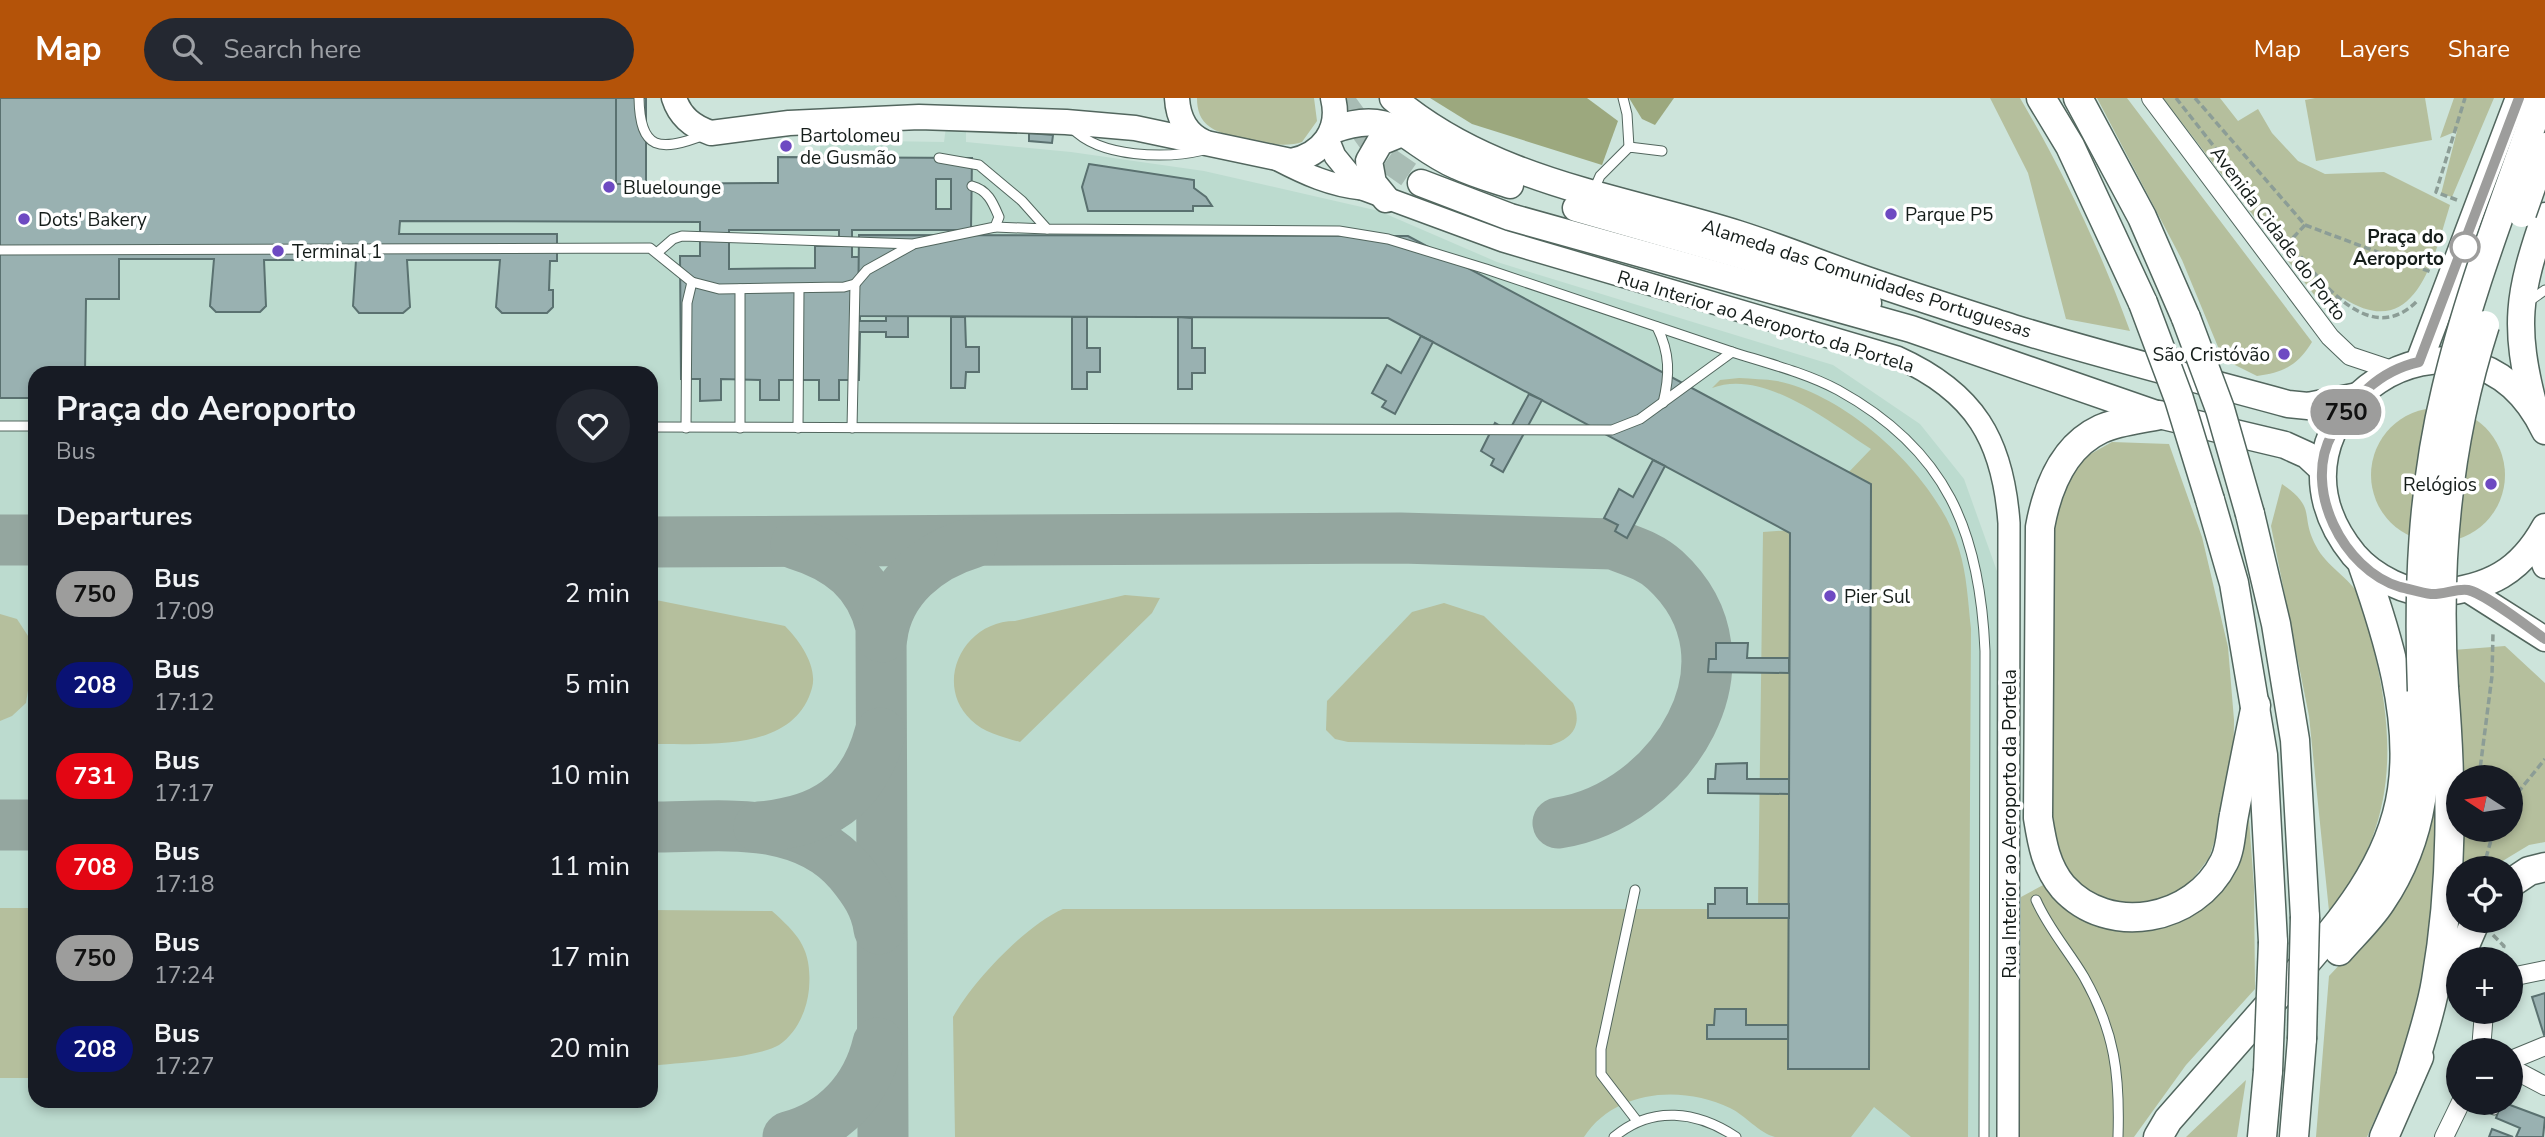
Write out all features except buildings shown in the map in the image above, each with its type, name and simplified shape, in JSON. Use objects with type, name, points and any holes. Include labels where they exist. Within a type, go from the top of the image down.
[{"type":"highway","points":[[2041,98],[2082,170],[2143,303],[2179,400],[2234,583],[2256,705],[2264,768],[2273,942],[2268,1070],[2262,1137]]},
{"type":"highway","points":[[2078,98],[2142,216],[2186,318],[2220,409],[2250,514],[2276,624],[2295,740],[2305,917],[2302,1039],[2294,1137]]},
{"type":"highway","points":[[2411,1074],[2436,982],[2450,845],[2450,765],[2419,620],[2426,502],[2446,391],[2481,275],[2541,98]]},
{"type":"highway","points":[[2235,1043],[2333,958],[2381,903],[2400,870],[2417,824],[2425,790],[2442,554],[2454,452],[2482,335],[2545,147]]},
{"type":"highway","points":[[2159,415],[2101,428],[2080,443],[2060,466],[2045,497],[2040,527],[2038,818],[2045,859],[2063,887],[2087,906],[2118,917],[2151,917],[2184,906],[2208,887],[2225,860],[2256,705]]},
{"type":"highway","points":[[2158,1137],[2168,1120],[2341,921],[2367,883],[2389,839],[2402,790],[2405,746],[2381,619],[2363,566]]},
{"type":"highway","points":[[2523,875],[2545,867]]},
{"type":"highway","points":[[2469,947],[2480,933]]},
{"type":"highway","points":[[2385,1137],[2446,991]]},
{"type":"main road","points":[[674,98],[683,117],[699,129],[711,133]]},
{"type":"main road","name":"Rua Interior ao Aeroporto da Portela","points":[[1177,98],[1178,112],[1187,130],[1195,138],[1214,145]]},
{"type":"main road","points":[[1330,135],[1336,112],[1333,98]]},
{"type":"main road","points":[[1381,98],[1458,167],[1574,207],[1761,261],[1865,301],[1911,329]]},
{"type":"main road","name":"Alameda das Comunidades Portuguesas","points":[[1393,98],[1412,128],[1503,165],[1592,194],[1722,229],[2016,328],[2288,404],[2308,406],[2358,396]]},
{"type":"main road","points":[[2419,362],[2519,98]]},
{"type":"main road","name":"Rua Interior ao Aeroporto da Portela","points":[[711,133],[789,123],[919,117],[1066,122],[1135,128],[1278,160]]},
{"type":"main road","points":[[1278,160],[1291,161],[1309,156],[1330,135],[1364,120],[1412,128]]},
{"type":"main road","points":[[1386,199],[1373,183],[1368,161],[1380,142],[1412,128]]},
{"type":"main road","name":"Alameda das Comunidades Portuguesas","points":[[1421,183],[1510,217],[1911,329],[2159,415],[2285,445],[2307,455],[2322,469]]},
{"type":"main road","points":[[2540,420],[2522,356],[2519,311],[2531,257],[2545,216]]},
{"type":"main road","points":[[2540,420],[2506,381],[2486,370],[2442,360],[2419,362],[2392,370],[2358,396],[2329,441],[2322,469],[2325,499],[2339,536],[2363,566],[2397,586],[2432,594],[2468,590],[2507,572],[2543,538]]},
{"type":"main road","points":[[2468,590],[2545,639]]},
{"type":"street","name":"Avenida Cidade do Porto","points":[[2151,98],[2330,337],[2350,356],[2392,370]]},
{"type":"street","points":[[1330,135],[1335,156],[1362,189]]},
{"type":"street","name":"Rua Interior ao Aeroporto da Portela","points":[[1278,160],[1339,187],[1362,189],[1503,241],[1898,357],[1941,381],[1978,417],[2000,463],[2009,523],[2008,1137]]},
{"type":"street","points":[[2523,975],[2545,970]]},
{"type":"street","points":[[2523,1055],[2545,1046]]},
{"type":"street","points":[[2523,1074],[2545,1086]]},
{"type":"street","points":[[2444,1137],[2455,1115]]},
{"type":"lane","points":[[639,98],[639,122],[645,134],[658,145],[677,145],[711,133]]},
{"type":"lane","points":[[1592,194],[1600,176],[1629,147],[1623,98]]},
{"type":"lane","points":[[1629,147],[1662,151]]},
{"type":"lane","points":[[939,158],[979,165],[1022,201],[1047,229]]},
{"type":"lane","points":[[972,186],[985,192],[995,206],[999,217],[995,227]]},
{"type":"lane","points":[[657,251],[682,236],[913,244],[995,227],[1339,231],[1418,248],[1732,352],[1836,389],[1890,424],[1954,500],[1975,556],[1983,602],[1984,1137]]},
{"type":"lane","points":[[0,250],[641,247],[657,251],[692,282],[708,288],[827,289],[855,284],[867,270],[913,244]]},
{"type":"lane","points":[[686,428],[687,303],[692,282]]},
{"type":"lane","points":[[852,428],[855,284]]},
{"type":"lane","points":[[740,289],[740,428]]},
{"type":"lane","points":[[799,289],[799,428]]},
{"type":"lane","points":[[2519,311],[2545,290]]},
{"type":"lane","points":[[1657,327],[1667,347],[1669,378],[1663,403]]},
{"type":"lane","points":[[658,427],[1612,430],[1640,419],[1732,352]]},
{"type":"lane","points":[[0,426],[28,426]]},
{"type":"lane","points":[[1636,890],[1601,1049],[1601,1074],[1637,1121]]},
{"type":"lane","points":[[2035,900],[2043,918],[2083,976],[2110,1031],[2119,1093],[2118,1137]]},
{"type":"lane","points":[[1614,1137],[1637,1121],[1660,1115],[1692,1115],[1720,1126],[1736,1137]]},
{"type":"path","points":[[2176,98],[2335,297],[2355,311],[2380,316],[2407,311]]},
{"type":"path","points":[[2195,98],[2305,225],[2431,272]]},
{"type":"path","points":[[2465,98],[2436,192],[2466,203]]},
{"type":"path","points":[[2289,242],[2305,225]]},
{"type":"path","points":[[2481,765],[2492,676],[2493,633]]},
{"type":"path","points":[[2524,785],[2545,759]]},
{"type":"path","points":[[2490,933],[2504,947]]},
{"type":"shaded area","points":[[0,98],[616,184],[778,183],[820,157],[820,140],[944,142],[946,127],[966,128],[966,142],[1071,152],[1204,171],[1379,211],[1497,262],[1833,365],[1920,424],[1964,479],[1998,574],[1996,1137],[0,1137]]},
{"type":"shaded area","points":[[1197,98],[1314,98],[1317,121],[1302,142],[1282,145],[1255,142],[1229,136],[1210,127],[1200,114]]},
{"type":"shaded area","points":[[1990,98],[2020,98],[2080,212],[2130,331],[2066,319],[2028,173]]},
{"type":"shaded area","points":[[2097,98],[2127,98],[2312,342],[2295,362],[2275,373],[2257,376],[2223,359],[2182,260]]},
{"type":"shaded area","points":[[2163,98],[2220,98],[2238,121],[2258,109],[2272,133],[2298,161],[2325,174],[2384,172],[2450,205],[2437,248],[2418,289],[2405,303],[2388,311],[2368,310],[2343,298],[2325,309]]},
{"type":"shaded area","points":[[2425,98],[2432,140],[2316,161],[2305,100]]},
{"type":"shaded area","points":[[2454,98],[2494,98],[2452,197],[2441,194],[2457,131],[2440,138]]},
{"type":"shaded area","points":[[1739,378],[1777,381],[1805,389],[1833,403],[1861,422],[1888,444],[1912,469],[1948,522],[1959,549],[1966,579],[1971,629],[1968,1137],[1911,1137],[1874,1107],[1851,1137],[1775,1137],[1763,1132],[1730,1108],[1692,1096],[1671,1094],[1631,1101],[1613,1109],[1597,1121],[1584,1137],[955,1137],[953,1017],[973,987],[1017,941],[1063,909],[1758,909],[1763,532],[1793,530],[1871,449],[1816,413],[1774,391],[1752,385],[1732,384],[1712,388],[1720,380]]},
{"type":"shaded area","points":[[2438,408],[2464,413],[2486,427],[2500,449],[2505,475],[2500,501],[2486,523],[2464,537],[2438,542],[2412,537],[2390,523],[2376,501],[2371,475],[2376,449],[2390,427],[2412,413]]},
{"type":"shaded area","points":[[2112,442],[2169,444],[2202,537],[2228,647],[2234,720],[2233,783],[2209,858],[2179,897],[2142,910],[2096,897],[2073,880],[2056,844],[2047,807],[2050,534],[2059,493],[2078,461]]},
{"type":"shaded area","points":[[2282,484],[2304,506],[2311,535],[2320,553],[2351,584],[2364,604],[2382,690],[2386,724],[2385,789],[2378,821],[2367,851],[2351,881],[2329,911],[2309,716],[2271,526]]},
{"type":"shaded area","points":[[1125,595],[1160,598],[1152,613],[1020,742],[994,734],[971,720],[960,705],[955,689],[955,673],[959,657],[968,643],[981,631],[997,624]]},
{"type":"shaded area","points":[[658,600],[785,626],[796,638],[810,662],[812,688],[802,709],[787,724],[767,734],[745,740],[658,744]]},
{"type":"shaded area","points":[[1444,603],[1484,616],[1573,703],[1577,718],[1570,735],[1551,745],[1348,742],[1335,739],[1326,730],[1327,701],[1412,612]]},
{"type":"shaded area","points":[[0,614],[17,619],[28,636],[28,691],[26,703],[12,716],[0,721]]},
{"type":"shaded area","points":[[2505,646],[2545,683],[2545,842],[2529,845],[2511,856],[2459,856],[2459,842],[2524,842],[2524,765],[2458,765],[2453,650]]},
{"type":"shaded area","points":[[2437,789],[2436,858],[2430,928],[2418,997],[2399,1063],[2367,1137],[2316,1137],[2329,976],[2390,911]]},
{"type":"shaded area","points":[[2247,792],[2254,887],[2255,989],[2186,1065],[2134,1137],[2019,1137],[2021,897],[2045,884],[2096,923],[2127,931],[2166,924],[2190,914]]},
{"type":"shaded area","points":[[0,908],[28,908],[28,1078],[0,1078]]},
{"type":"shaded area","points":[[658,910],[772,911],[797,936],[806,954],[809,989],[806,1005],[791,1034],[779,1045],[768,1050],[658,1065]]},
{"type":"shaded area","points":[[2246,1080],[2237,1137],[2186,1137]]},
{"type":"green space","points":[[1430,98],[1587,98],[1618,121],[1602,165],[1472,124]]},
{"type":"green space","points":[[1629,98],[1674,98],[1655,125],[1642,119]]},
{"type":"taxiway","points":[[658,542],[1400,538],[1613,544],[1640,554],[1659,565],[1693,606],[1706,646],[1704,686],[1691,724],[1668,759],[1636,789],[1599,811],[1558,823]]},
{"type":"taxiway","points":[[0,540],[28,540]]},
{"type":"taxiway","points":[[882,637],[892,604],[913,577],[940,556],[972,543]]},
{"type":"taxiway","points":[[796,544],[826,556],[850,573],[869,596],[881,627],[883,1137]]},
{"type":"taxiway","points":[[759,827],[802,819],[837,802],[863,774],[880,733]]},
{"type":"taxiway","points":[[0,825],[28,825]]},
{"type":"taxiway","points":[[658,827],[758,828],[808,840],[830,853],[855,878],[872,905],[879,929]]},
{"type":"taxiway","points":[[788,1137],[820,1124],[846,1103],[866,1076],[878,1043]]},
{"type":"tunnel","points":[[1340,98],[1382,156],[1421,183]]},
{"type":"bus line","name":"750","points":[[2519,98],[2419,362],[2392,370],[2358,396],[2329,441],[2322,469],[2325,499],[2339,536],[2363,566],[2397,586],[2432,594],[2468,590],[2545,639]]},
{"type":"place","name":"Bartolomeu de Gusmão","points":[[786,146]]},
{"type":"place","name":"Bluelounge","points":[[609,187]]},
{"type":"place","name":"Parque P5","points":[[1891,214]]},
{"type":"place","name":"Dots' Bakery","points":[[24,219]]},
{"type":"place","name":"Praça do Aeroporto","points":[[2465,247]]},
{"type":"place","name":"Terminal 1","points":[[278,251]]},
{"type":"place","name":"São Cristóvão","points":[[2284,354]]},
{"type":"place","name":"Relógios","points":[[2491,484]]},
{"type":"place","name":"Pier Sul","points":[[1830,596]]}]
